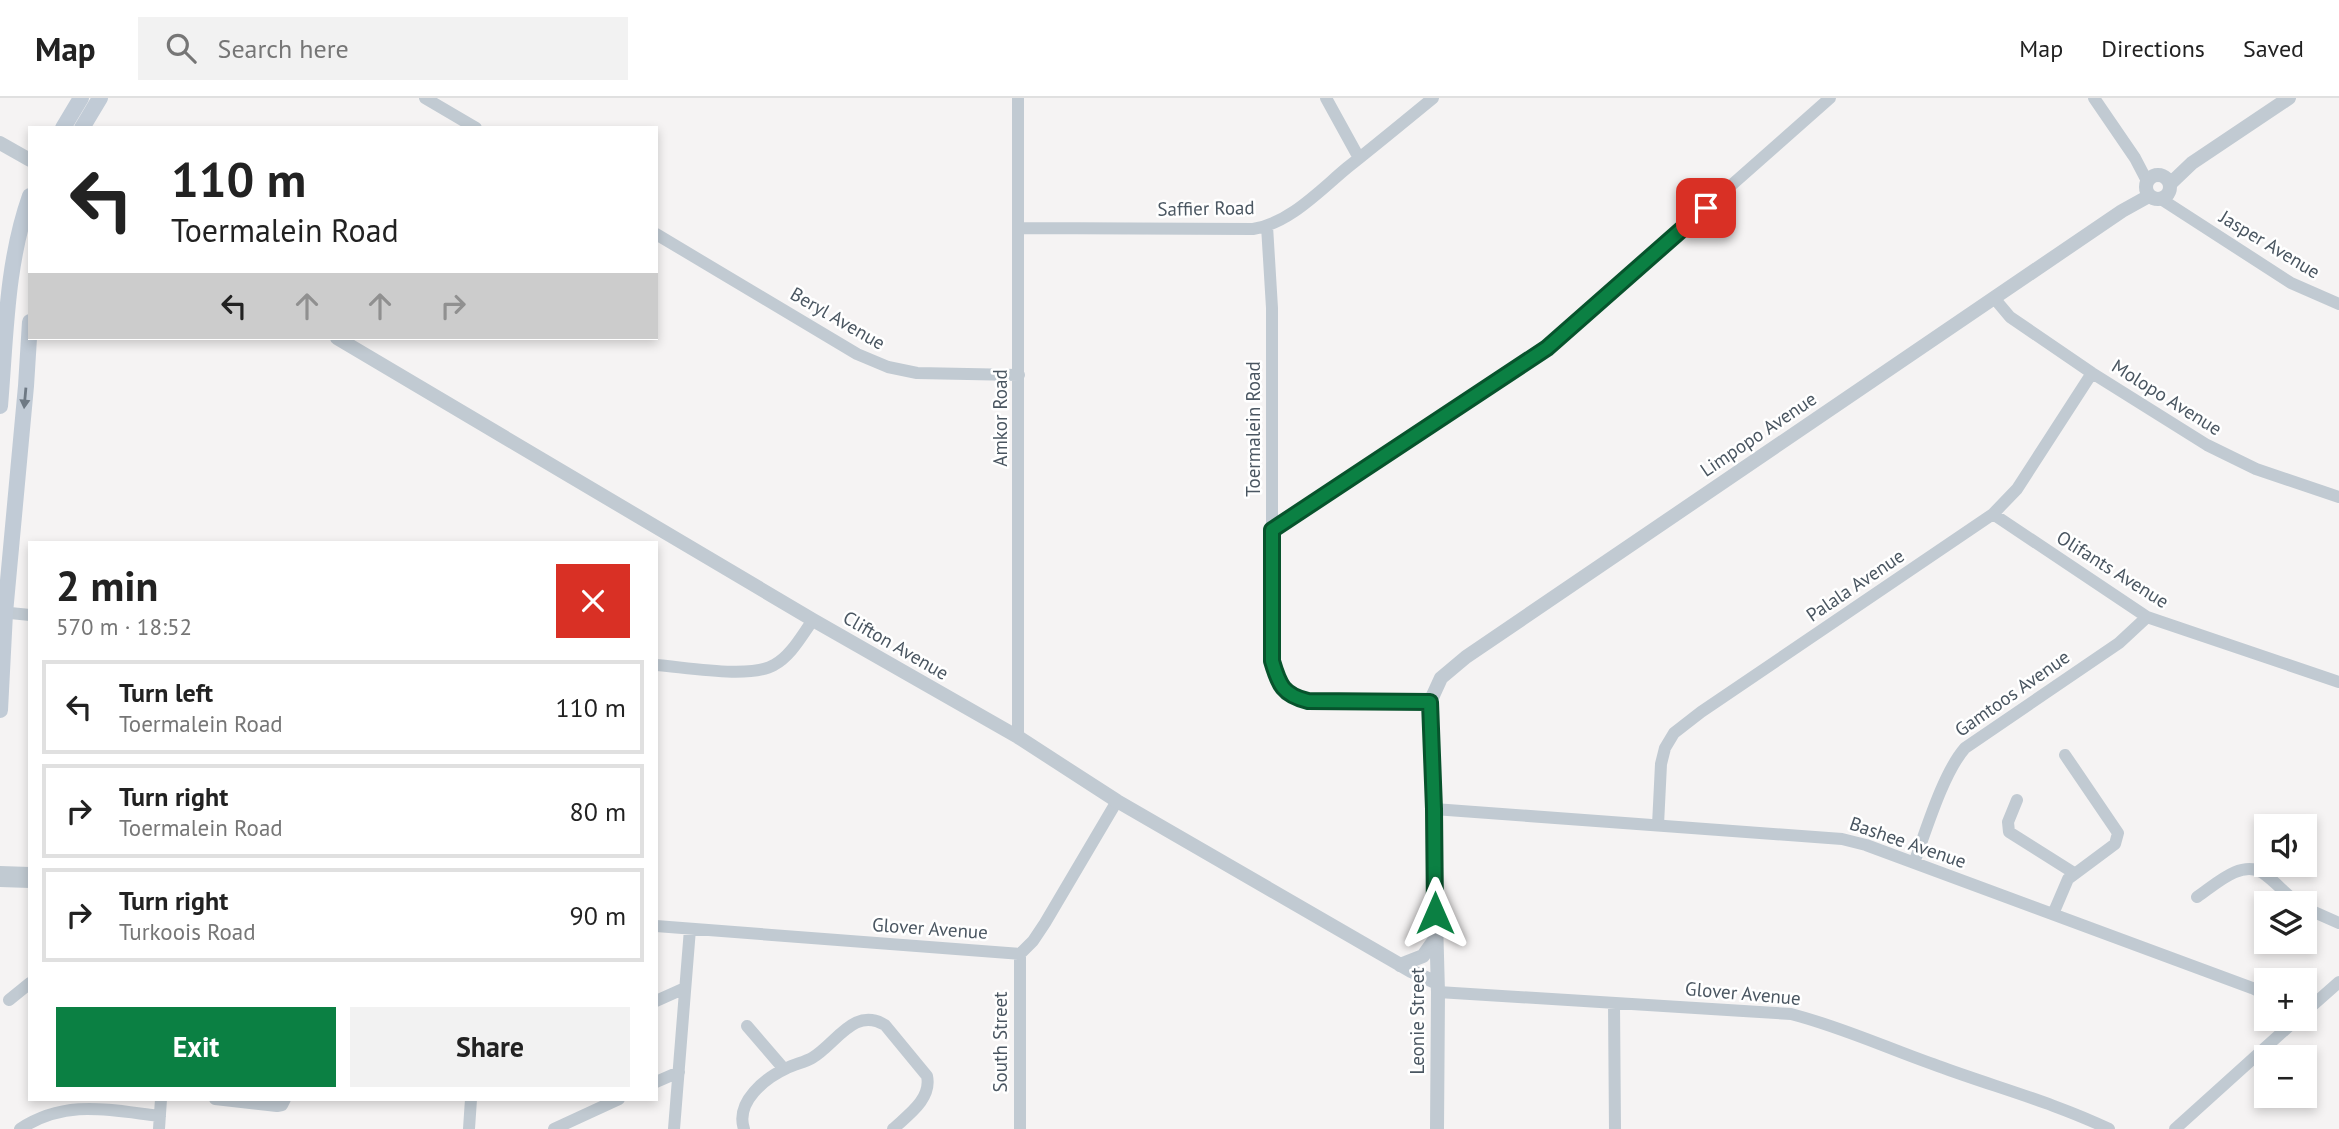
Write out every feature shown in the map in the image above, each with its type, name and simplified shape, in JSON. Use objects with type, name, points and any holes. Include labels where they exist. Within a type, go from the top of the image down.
[{"type":"main road","points":[[64,126],[81,98]]},
{"type":"main road","points":[[83,126],[100,98]]},
{"type":"main road","points":[[0,407],[8,296],[19,225],[28,201]]},
{"type":"main road","points":[[0,710],[3,612],[29,340]]},
{"type":"street","points":[[425,98],[473,126]]},
{"type":"street","name":"Amkor Road","points":[[1018,98],[1018,737]]},
{"type":"street","points":[[1325,98],[1359,158]]},
{"type":"street","name":"Saffier Road","points":[[1019,228],[1253,229],[1267,226],[1285,217],[1433,98]]},
{"type":"street","points":[[1272,530],[1547,348],[1830,98]]},
{"type":"street","name":"Jasper Avenue","points":[[2094,98],[2157,187],[2183,214],[2291,283],[2339,304]]},
{"type":"street","name":"Limpopo Avenue","points":[[1430,702],[1437,684],[1454,666],[2289,98]]},
{"type":"street","points":[[0,143],[28,159]]},
{"type":"street","name":"Toermalein Road","points":[[1267,226],[1272,308],[1272,661],[1277,679],[1285,691],[1308,701],[1430,702]]},
{"type":"street","name":"Beryl Avenue","points":[[658,235],[857,354],[888,367],[917,373],[1019,375]]},
{"type":"street","name":"Molopo Avenue","points":[[1993,298],[2010,317],[2092,373],[2229,458],[2339,497]]},
{"type":"street","name":"Clifton Avenue","points":[[340,340],[813,620],[1018,737],[1117,801],[1437,988]]},
{"type":"street","name":"Palala Avenue","points":[[1658,825],[1662,756],[1669,741],[1681,726],[1993,514],[2017,489],[2092,373]]},
{"type":"street","name":"Olifants Avenue","points":[[1993,514],[2147,617],[2339,682]]},
{"type":"street","points":[[3,612],[28,615]]},
{"type":"street","name":"Gamtoos Avenue","points":[[1914,863],[1949,774],[1965,748],[2119,643],[2147,617]]},
{"type":"street","points":[[658,665],[746,672],[762,670],[781,661],[813,620]]},
{"type":"street","name":"Leonie Street","points":[[1430,702],[1437,988],[1437,1129]]},
{"type":"street","points":[[2053,914],[2063,887],[2074,873],[2115,844],[2118,833],[2065,755]]},
{"type":"street","points":[[2017,800],[2008,822],[2009,832],[2074,873]]},
{"type":"street","points":[[1020,954],[1045,923],[1117,801]]},
{"type":"street","name":"Bashee Avenue","points":[[1434,809],[1842,839],[2254,989]]},
{"type":"street","points":[[2197,897],[2236,872],[2250,868],[2264,874],[2284,891]]},
{"type":"street","points":[[0,873],[28,873]]},
{"type":"street","points":[[0,881],[28,881]]},
{"type":"street","points":[[2317,913],[2339,923]]},
{"type":"street","name":"Glover Avenue","points":[[658,926],[1020,954]]},
{"type":"street","points":[[674,1129],[690,929]]},
{"type":"street","points":[[1400,965],[1423,956],[1435,939]]},
{"type":"street","name":"South Street","points":[[1020,954],[1020,1129]]},
{"type":"street","points":[[2317,1001],[2339,982]]},
{"type":"street","points":[[9,1000],[28,985]]},
{"type":"street","points":[[658,1000],[685,988]]},
{"type":"street","name":"Glover Avenue","points":[[1437,988],[1614,1004],[1791,1014],[1844,1030],[2109,1129]]},
{"type":"street","points":[[1614,1004],[1615,1129]]},
{"type":"street","points":[[744,1129],[741,1115],[748,1099],[769,1079],[784,1069],[811,1059],[854,1023],[865,1019],[878,1021],[892,1032],[928,1076],[925,1096],[893,1129]]},
{"type":"street","points":[[747,1026],[784,1069]]},
{"type":"street","points":[[2175,1129],[2284,1031]]},
{"type":"street","points":[[658,1081],[679,1072]]},
{"type":"street","points":[[20,1129],[43,1116],[69,1109],[159,1122],[161,1101]]},
{"type":"street","points":[[233,1101],[277,1106],[284,1101]]},
{"type":"street","points":[[469,1129],[471,1101]]},
{"type":"street","points":[[554,1129],[615,1101]]},
{"type":"route","points":[[1435,913],[1430,702],[1308,701],[1285,691],[1277,679],[1272,661],[1272,530],[1547,348],[1706,208]]}]
